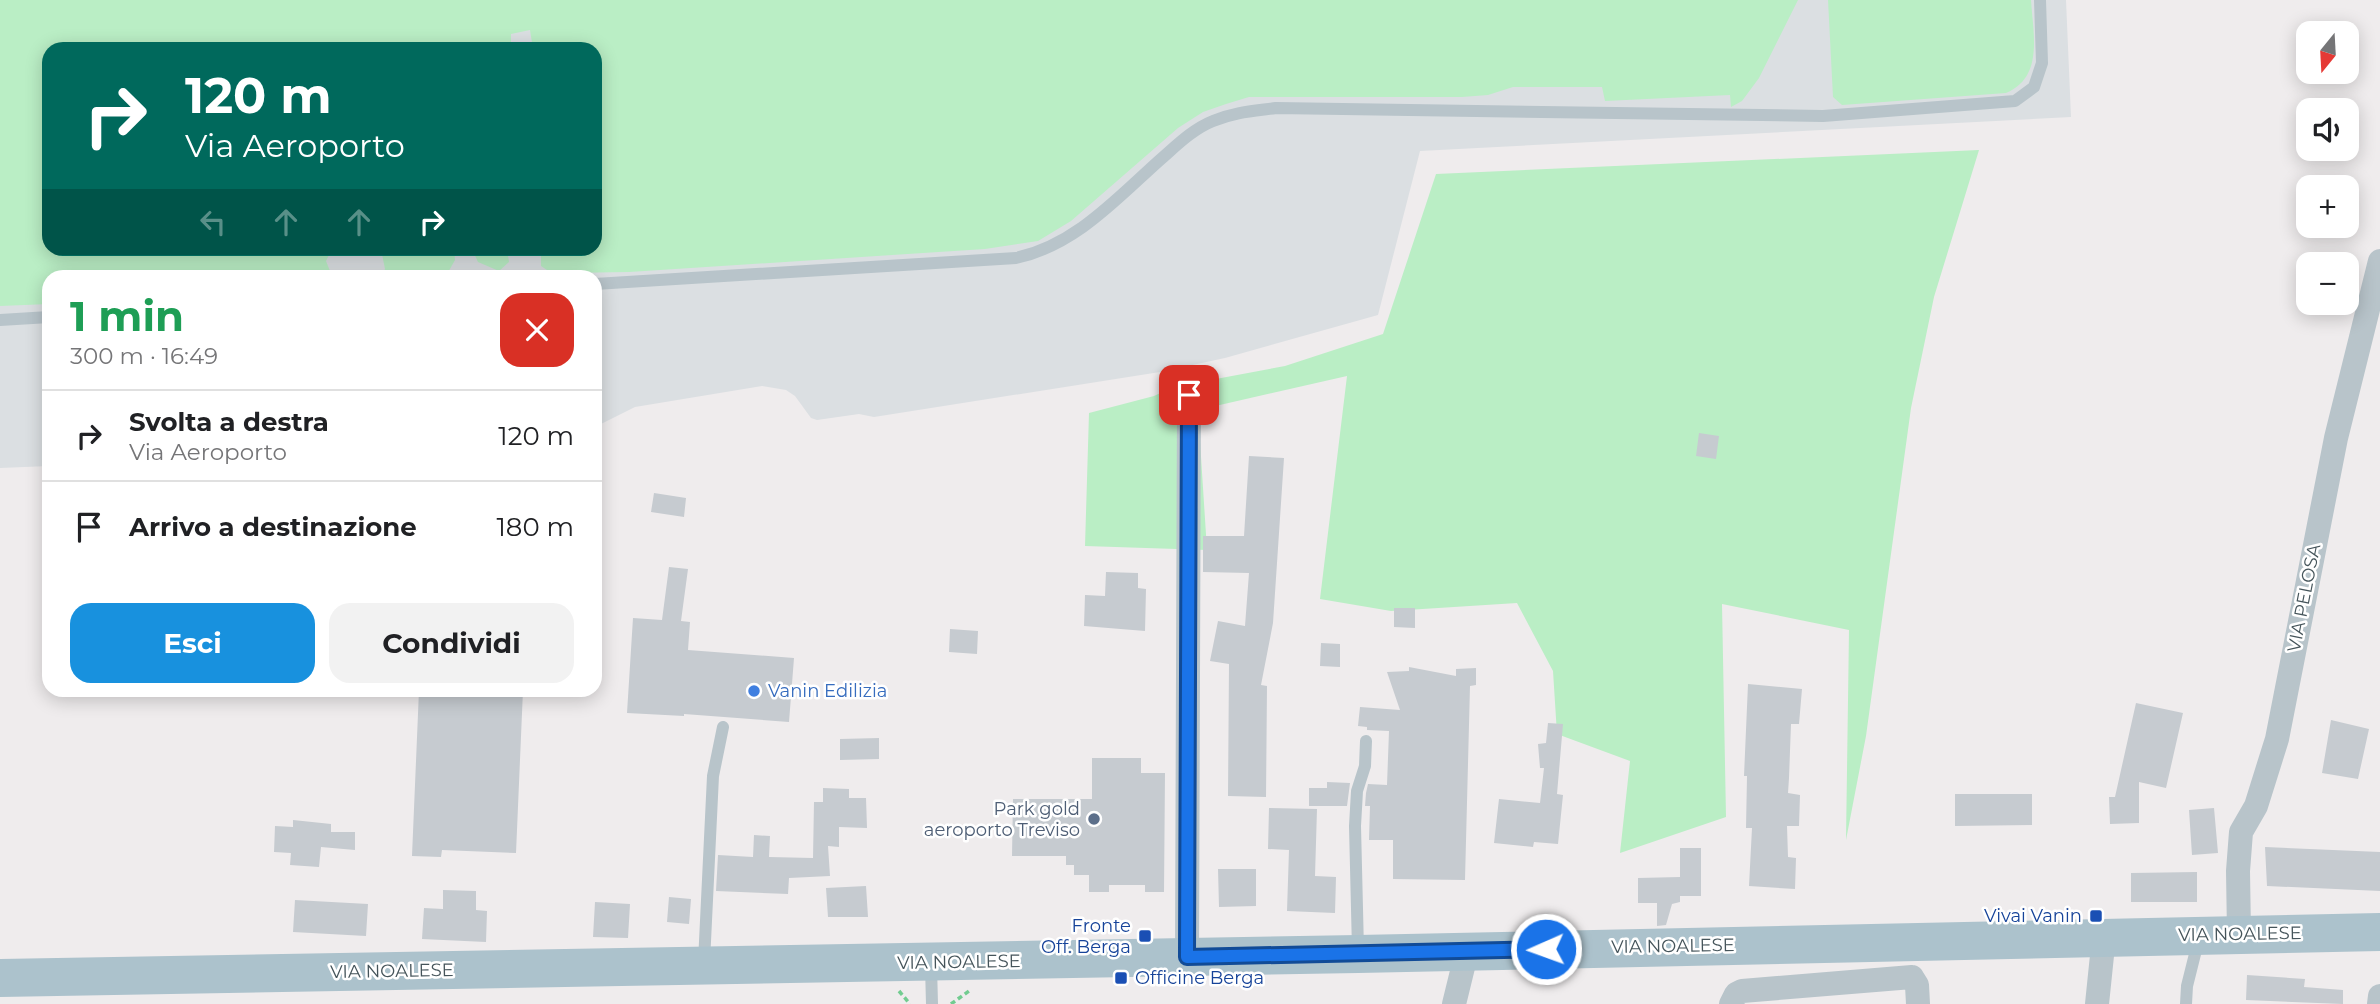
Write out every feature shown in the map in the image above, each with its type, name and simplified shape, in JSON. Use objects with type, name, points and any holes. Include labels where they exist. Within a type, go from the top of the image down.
[{"type":"main road","name":"VIA NOALESE","points":[[0,978],[1358,954],[2380,932]]},
{"type":"street","name":"VIA PELOSA","points":[[2239,934],[2238,871],[2241,832],[2256,806],[2277,739],[2336,438],[2380,261]]},
{"type":"street","points":[[1187,957],[1189,395]]},
{"type":"street","points":[[2097,1004],[2104,936]]},
{"type":"street","points":[[1917,940],[1912,978],[1917,985],[1918,1004]]},
{"type":"street","points":[[1454,1004],[1467,951]]},
{"type":"street","points":[[1731,1004],[1736,994],[1742,991],[1912,978]]},
{"type":"street","points":[[2379,1004],[2380,996]]},
{"type":"lane","points":[[602,284],[1016,258],[1037,254],[1062,243],[1083,228],[1185,138],[1211,122],[1240,112],[1276,108],[1823,116],[2015,101],[2034,87],[2042,63],[2040,0]]},
{"type":"lane","points":[[0,320],[42,317]]},
{"type":"lane","points":[[704,966],[713,776],[723,727]]},
{"type":"lane","points":[[1358,954],[1355,826],[1357,792],[1365,766],[1366,741]]},
{"type":"lane","points":[[2186,1004],[2187,986],[2200,935]]},
{"type":"lane","points":[[931,962],[932,1004]]},
{"type":"shaded area","points":[[0,0],[2066,0],[2071,117],[1420,151],[1378,315],[1225,358],[1160,372],[874,417],[859,414],[817,420],[811,418],[795,396],[786,390],[762,386],[635,407],[602,424],[602,270],[42,270],[42,466],[0,468]]},
{"type":"green space","points":[[0,0],[1798,0],[1759,78],[1742,101],[1731,107],[1730,95],[1605,101],[1602,87],[1513,87],[1488,95],[1462,97],[1249,97],[1203,112],[1178,128],[1071,221],[1038,241],[985,249],[629,272],[547,270],[541,266],[541,256],[602,256],[602,42],[532,42],[530,30],[511,34],[511,42],[42,42],[42,256],[328,256],[326,261],[330,270],[42,270],[42,304],[0,306]]},
{"type":"green space","points":[[1828,0],[2031,0],[2034,53],[2031,66],[2018,86],[2006,93],[1842,105],[1833,97]]},
{"type":"green space","points":[[1979,150],[1934,297],[1911,408],[1866,736],[1846,840],[1849,630],[1722,604],[1726,817],[1620,853],[1630,761],[1557,734],[1553,671],[1517,603],[1391,611],[1320,599],[1347,376],[1198,410],[1207,550],[1085,546],[1089,413],[1154,396],[1173,387],[1285,366],[1383,334],[1436,174]]},
{"type":"green space","points":[[382,256],[455,256],[449,270],[385,269]]},
{"type":"green space","points":[[475,256],[508,256],[509,262],[497,270],[478,262]]},
{"type":"building","points":[[1699,433],[1719,436],[1716,459],[1696,456]]},
{"type":"building","points":[[1249,456],[1284,458],[1273,623],[1261,685],[1267,686],[1266,797],[1228,796],[1229,664],[1210,661],[1218,621],[1245,626],[1249,573],[1203,572],[1203,536],[1244,536]]},
{"type":"building","points":[[654,493],[686,498],[684,517],[651,512]]},
{"type":"building","points":[[669,567],[688,569],[681,621],[690,622],[688,650],[794,658],[789,722],[684,714],[627,713],[633,618],[662,620]]},
{"type":"building","points":[[1106,572],[1138,573],[1138,588],[1146,589],[1145,631],[1084,626],[1085,595],[1105,596]]},
{"type":"building","points":[[1394,608],[1415,608],[1415,628],[1394,627]]},
{"type":"building","points":[[950,629],[978,631],[977,654],[949,652]]},
{"type":"building","points":[[1321,643],[1340,644],[1340,667],[1320,666]]},
{"type":"building","points":[[1409,667],[1456,676],[1456,669],[1476,668],[1476,685],[1470,686],[1465,880],[1393,879],[1393,840],[1369,840],[1370,806],[1365,806],[1366,793],[1368,784],[1387,785],[1389,731],[1367,730],[1367,727],[1358,726],[1360,707],[1400,710],[1387,672],[1409,671]]},
{"type":"building","points":[[1748,684],[1802,689],[1799,724],[1791,724],[1788,793],[1800,795],[1799,826],[1787,826],[1788,857],[1796,858],[1795,889],[1749,886],[1752,828],[1746,828],[1747,776],[1744,776]]},
{"type":"building","points":[[419,697],[523,697],[516,853],[442,850],[441,857],[412,856]]},
{"type":"building","points":[[2136,703],[2183,713],[2166,788],[2139,782],[2139,823],[2110,824],[2109,797],[2115,797]]},
{"type":"building","points":[[2331,720],[2369,729],[2358,779],[2322,773]]},
{"type":"building","points":[[1548,723],[1563,724],[1557,794],[1563,795],[1558,844],[1534,842],[1533,847],[1494,843],[1499,799],[1540,803],[1544,768],[1540,768],[1538,744],[1546,743]]},
{"type":"building","points":[[879,738],[879,759],[840,760],[840,739]]},
{"type":"building","points":[[1092,758],[1141,758],[1141,773],[1165,773],[1164,892],[1145,892],[1145,885],[1109,885],[1109,892],[1089,892],[1089,875],[1074,875],[1074,865],[1066,865],[1066,856],[1012,856],[1013,799],[1092,799]]},
{"type":"building","points":[[1327,782],[1350,783],[1347,806],[1309,806],[1309,788],[1327,788]]},
{"type":"building","points":[[823,788],[849,789],[849,798],[866,798],[867,828],[839,827],[839,847],[828,846],[830,876],[789,878],[788,894],[716,891],[718,855],[753,857],[754,835],[770,836],[769,857],[813,858],[814,802],[823,802]]},
{"type":"building","points":[[1955,794],[2032,794],[2032,825],[1955,826]]},
{"type":"building","points":[[1269,808],[1317,809],[1315,876],[1336,877],[1335,913],[1287,911],[1289,850],[1268,849]]},
{"type":"building","points":[[2214,808],[2218,853],[2192,855],[2189,810]]},
{"type":"building","points":[[293,820],[331,824],[331,832],[355,832],[355,850],[321,847],[319,867],[290,865],[291,853],[274,852],[275,826],[293,827]]},
{"type":"building","points":[[2265,847],[2380,852],[2380,891],[2267,886]]},
{"type":"building","points":[[1680,848],[1701,848],[1701,896],[1680,896],[1680,902],[1672,904],[1666,925],[1657,926],[1657,903],[1638,903],[1638,878],[1680,877]]},
{"type":"building","points":[[1218,869],[1256,869],[1256,906],[1219,907]]},
{"type":"building","points":[[2197,872],[2197,902],[2131,902],[2131,873]]},
{"type":"building","points":[[866,886],[868,917],[828,917],[826,888]]},
{"type":"building","points":[[443,890],[476,891],[476,910],[487,911],[486,942],[422,939],[424,908],[443,909]]},
{"type":"building","points":[[669,897],[691,899],[689,924],[667,922]]},
{"type":"building","points":[[295,900],[368,904],[366,936],[293,932]]},
{"type":"building","points":[[595,902],[630,904],[628,938],[593,937]]},
{"type":"building","points":[[2247,975],[2305,979],[2304,987],[2343,990],[2343,1004],[2246,1000]]},
{"type":"place","name":"Vanin Edilizia","points":[[754,691]]},
{"type":"place","name":"Park gold aeroporto Treviso","points":[[1094,819]]},
{"type":"place","name":"Vivai Vanin","points":[[2096,916]]},
{"type":"place","name":"Fronte Off. Berga","points":[[1145,936]]},
{"type":"place","name":"Officine Berga","points":[[1121,978]]},
{"type":"route","points":[[1189,395],[1187,957],[1546,949]]}]
